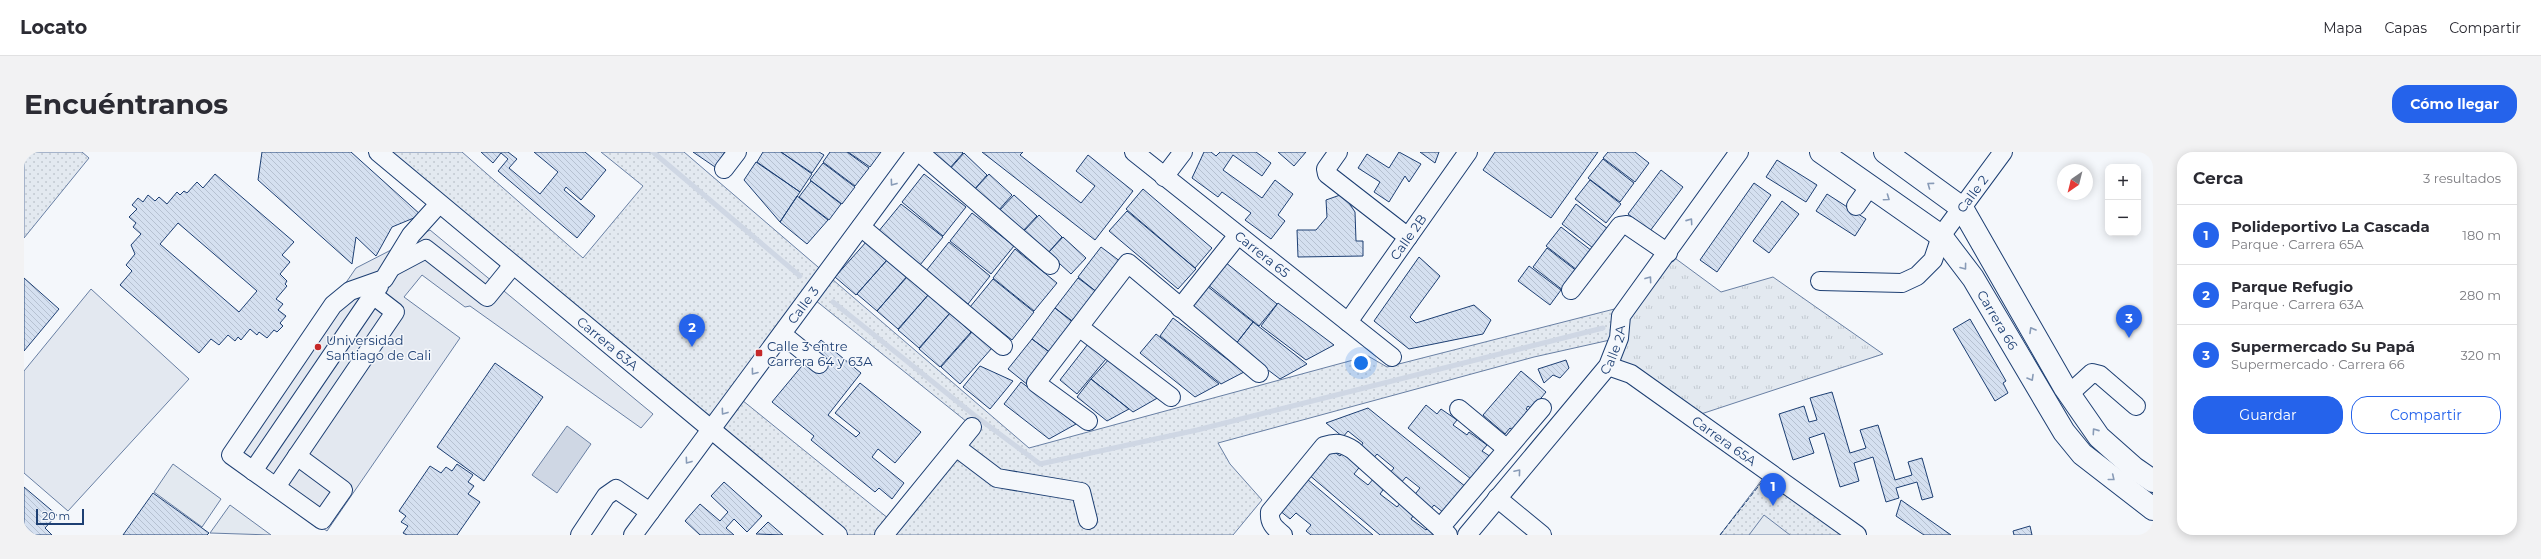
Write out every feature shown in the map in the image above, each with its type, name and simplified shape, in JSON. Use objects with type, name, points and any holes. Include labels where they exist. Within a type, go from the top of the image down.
[{"type":"main road","name":"Carrera 66","points":[[1821,152],[1940,236],[1973,278],[2064,432],[2082,454],[2153,508]]},
{"type":"main road","name":"Carrera 66","points":[[1885,152],[1962,208],[2069,394],[2099,437],[2134,468],[2153,481]]},
{"type":"street","points":[[724,169],[737,152]]},
{"type":"street","points":[[917,152],[1050,264]]},
{"type":"street","name":"Calle 3","points":[[633,535],[917,152]]},
{"type":"street","name":"Carrera 65","points":[[1134,152],[1392,357]]},
{"type":"street","points":[[1164,177],[1183,152]]},
{"type":"street","points":[[1338,152],[1326,169],[1326,174],[1408,237]]},
{"type":"street","name":"Calle 2B","points":[[1348,322],[1468,152]]},
{"type":"street","name":"Calle 2A","points":[[1467,535],[1608,366],[1619,338],[1621,316],[1668,253],[1739,152]]},
{"type":"street","name":"Calle 2","points":[[1940,236],[2002,152]]},
{"type":"street","name":"Carrera 63A","points":[[385,154],[439,204],[838,535]]},
{"type":"street","points":[[1856,206],[1870,186]]},
{"type":"street","points":[[254,471],[388,273],[411,235],[439,204]]},
{"type":"street","points":[[1571,290],[1620,226],[1627,225],[1668,253]]},
{"type":"street","points":[[861,227],[1003,346]]},
{"type":"street","points":[[1180,308],[1238,235]]},
{"type":"street","points":[[1820,281],[1902,283],[1917,276],[1933,260],[1940,236]]},
{"type":"street","points":[[297,456],[343,490],[322,520],[231,455],[333,305],[350,291],[388,273],[426,249],[486,297],[513,265]]},
{"type":"street","points":[[1088,422],[1036,383],[1128,264],[1259,373]]},
{"type":"street","points":[[276,487],[396,312],[373,295]]},
{"type":"street","points":[[1079,327],[1171,397]]},
{"type":"street","points":[[782,334],[819,364]]},
{"type":"street","name":"Carrera 65A","points":[[1608,366],[1631,374],[1857,535]]},
{"type":"street","points":[[2069,394],[2092,373],[2100,374],[2136,406]]},
{"type":"street","points":[[1283,535],[1273,527],[1270,520],[1270,512],[1324,446],[1332,443],[1343,444],[1353,450],[1444,531],[1506,448],[1542,408]]},
{"type":"street","points":[[1460,409],[1506,448]]},
{"type":"street","points":[[884,535],[972,426]]},
{"type":"street","points":[[956,446],[997,478],[1081,492],[1088,520]]},
{"type":"street","points":[[580,535],[606,496],[616,489],[650,512]]},
{"type":"street","points":[[1497,498],[1542,535]]},
{"type":"green space","points":[[24,152],[82,152],[89,158],[24,238]]},
{"type":"green space","points":[[392,152],[462,152],[583,258],[643,186],[601,152],[684,152],[1029,448],[1368,356],[1387,367],[1630,305],[1619,338],[1534,357],[1218,443],[1230,464],[1262,500],[1233,535],[838,535]],"holes":[[[810,296],[972,426],[894,523],[737,396]]]},
{"type":"green space","points":[[1668,253],[1721,292],[1773,277],[1883,354],[1692,417],[1608,366],[1619,338]]},
{"type":"green space","points":[[173,464],[221,499],[202,527],[154,492]]},
{"type":"green space","points":[[1764,477],[1845,535],[1720,535]]},
{"type":"green space","points":[[230,505],[271,535],[210,533]]},
{"type":"green space","points":[[1764,515],[1790,535],[1749,535]]},
{"type":"shaded area","points":[[430,230],[653,414],[641,428],[470,306],[465,307],[422,275],[404,297],[460,338],[327,531],[225,459],[356,268]]},
{"type":"shaded area","points":[[91,289],[189,379],[68,511],[24,473],[24,371]]},
{"type":"shaded area","points":[[567,426],[591,444],[557,493],[532,475]]},
{"type":"building","points":[[262,152],[351,152],[421,215],[392,227],[376,256],[356,237],[352,264],[258,180]]},
{"type":"building","points":[[481,152],[508,152],[517,159],[509,168],[540,194],[558,172],[534,152],[585,152],[606,170],[581,200],[566,187],[564,190],[595,216],[577,238],[498,171],[508,159],[501,153],[493,163]]},
{"type":"building","points":[[693,152],[725,152],[715,167]]},
{"type":"building","points":[[763,152],[781,152],[812,174],[800,192],[757,162]]},
{"type":"building","points":[[781,152],[819,152],[824,155],[812,173]]},
{"type":"building","points":[[830,152],[847,152],[869,168],[855,186],[823,162]]},
{"type":"building","points":[[848,152],[881,152],[870,167]]},
{"type":"building","points":[[929,152],[962,152],[963,153],[949,169]]},
{"type":"building","points":[[982,152],[1023,152],[1020,155],[1081,203],[1095,186],[1076,171],[1088,155],[1133,191],[1095,240]]},
{"type":"building","points":[[1204,152],[1211,152],[1216,156],[1220,152],[1256,152],[1271,163],[1262,176],[1233,155],[1223,170],[1262,198],[1275,180],[1293,194],[1278,215],[1285,221],[1271,239],[1245,220],[1251,213],[1222,192],[1218,197],[1192,178]]},
{"type":"building","points":[[1278,152],[1306,152],[1294,166]]},
{"type":"building","points":[[1399,152],[1421,164],[1409,182],[1405,176],[1389,202],[1374,192],[1380,182],[1358,168],[1367,154],[1389,168]]},
{"type":"building","points":[[1420,152],[1439,152],[1435,163]]},
{"type":"building","points":[[1495,152],[1598,152],[1551,218],[1483,170]]},
{"type":"building","points":[[1608,152],[1635,152],[1649,163],[1635,182],[1603,158]]},
{"type":"building","points":[[964,153],[987,175],[973,191],[949,170]]},
{"type":"building","points":[[1603,159],[1634,183],[1620,202],[1588,178]]},
{"type":"building","points":[[1777,160],[1817,185],[1806,202],[1766,177]]},
{"type":"building","points":[[756,162],[800,192],[780,222],[744,180]]},
{"type":"building","points":[[823,163],[855,187],[842,204],[810,180]]},
{"type":"building","points":[[1661,170],[1683,187],[1650,231],[1628,214]]},
{"type":"building","points":[[215,174],[294,242],[282,255],[290,262],[280,274],[287,281],[285,284],[287,286],[276,299],[283,304],[278,310],[286,316],[280,323],[283,326],[277,332],[274,330],[267,338],[259,332],[257,335],[250,329],[241,340],[238,337],[235,341],[228,335],[219,345],[211,339],[199,353],[120,285],[132,271],[126,265],[135,254],[131,245],[141,234],[133,227],[136,223],[129,217],[137,209],[132,205],[138,198],[143,202],[148,195],[155,201],[159,197],[167,204],[177,192],[180,195],[184,191],[187,193],[197,182],[203,188]],"holes":[[[178,223],[257,291],[239,312],[160,244]]]},
{"type":"building","points":[[924,174],[966,207],[943,236],[902,202]]},
{"type":"building","points":[[989,174],[1012,195],[998,211],[974,190]]},
{"type":"building","points":[[1590,180],[1621,204],[1606,223],[1575,199]]},
{"type":"building","points":[[811,181],[841,204],[829,220],[799,197]]},
{"type":"building","points":[[1754,183],[1771,195],[1717,272],[1700,260]]},
{"type":"building","points":[[1143,189],[1212,248],[1195,268],[1126,209]]},
{"type":"building","points":[[1343,194],[1355,212],[1356,241],[1363,241],[1363,256],[1298,257],[1297,230],[1316,230],[1327,217],[1326,200]]},
{"type":"building","points":[[1827,194],[1866,219],[1855,236],[1816,211]]},
{"type":"building","points":[[1014,195],[1037,216],[1022,232],[999,211]]},
{"type":"building","points":[[797,196],[828,220],[807,244],[780,222]]},
{"type":"building","points":[[1782,201],[1799,214],[1769,253],[1753,241]]},
{"type":"building","points":[[901,204],[943,237],[920,265],[878,232]]},
{"type":"building","points":[[1576,204],[1608,229],[1593,248],[1562,224]]},
{"type":"building","points":[[1127,211],[1196,269],[1178,289],[1109,231]]},
{"type":"building","points":[[972,213],[1014,246],[991,274],[950,241]]},
{"type":"building","points":[[1039,215],[1062,237],[1048,253],[1024,231]]},
{"type":"building","points":[[1561,227],[1592,251],[1577,270],[1546,246]]},
{"type":"building","points":[[1063,237],[1086,258],[1071,274],[1048,253]]},
{"type":"building","points":[[867,241],[887,260],[856,295],[835,277]]},
{"type":"building","points":[[949,242],[990,276],[968,304],[926,271]]},
{"type":"building","points":[[1101,247],[1121,262],[1098,293],[1078,277]]},
{"type":"building","points":[[1547,248],[1578,272],[1564,291],[1533,267]]},
{"type":"building","points":[[1015,249],[1057,283],[1034,311],[993,278]]},
{"type":"building","points":[[1419,257],[1440,276],[1410,317],[1416,323],[1474,305],[1491,320],[1483,334],[1409,349],[1374,321]]},
{"type":"building","points":[[887,260],[907,277],[877,311],[857,294]]},
{"type":"building","points":[[1225,262],[1277,304],[1259,326],[1207,284]]},
{"type":"building","points":[[1529,266],[1561,290],[1550,305],[1518,281]]},
{"type":"building","points":[[908,275],[929,294],[898,329],[877,311]]},
{"type":"building","points":[[24,278],[59,309],[24,351]]},
{"type":"building","points":[[1078,278],[1098,293],[1075,323],[1055,308]]},
{"type":"building","points":[[993,279],[1034,312],[1012,340],[970,307]]},
{"type":"building","points":[[1207,286],[1253,322],[1235,345],[1189,308]]},
{"type":"building","points":[[929,294],[950,313],[919,348],[898,330]]},
{"type":"building","points":[[1278,303],[1334,345],[1306,360],[1261,326]]},
{"type":"building","points":[[1055,308],[1075,324],[1052,354],[1032,339]]},
{"type":"building","points":[[950,313],[971,332],[940,367],[919,349]]},
{"type":"building","points":[[1173,318],[1244,372],[1221,384],[1160,336]]},
{"type":"building","points":[[1970,319],[2006,381],[2003,383],[2008,393],[1995,401],[1953,329]]},
{"type":"building","points":[[1253,322],[1307,364],[1280,379],[1235,345]]},
{"type":"building","points":[[972,332],[992,348],[960,384],[941,367]]},
{"type":"building","points":[[1156,334],[1219,384],[1195,397],[1140,353]]},
{"type":"building","points":[[1032,339],[1052,354],[1028,385],[1008,369]]},
{"type":"building","points":[[821,340],[861,373],[828,415],[856,437],[860,433],[835,413],[860,383],[921,432],[895,463],[878,449],[872,457],[904,483],[892,499],[879,488],[875,492],[811,440],[814,436],[772,402],[806,361],[821,373],[827,366],[811,352]]},
{"type":"building","points":[[1088,344],[1106,359],[1077,394],[1060,380]]},
{"type":"building","points":[[1110,358],[1161,396],[1133,412],[1091,379]]},
{"type":"building","points":[[1566,360],[1569,368],[1560,378],[1553,375],[1544,383],[1538,369]]},
{"type":"building","points":[[495,363],[543,397],[484,481],[437,447]]},
{"type":"building","points":[[980,366],[1013,381],[990,409],[963,387]]},
{"type":"building","points":[[1521,371],[1546,392],[1532,409],[1528,406],[1526,409],[1530,412],[1514,431],[1510,428],[1505,434],[1483,415]]},
{"type":"building","points":[[1091,379],[1129,409],[1107,421],[1077,397]]},
{"type":"building","points":[[1021,382],[1076,424],[1049,439],[1004,404]]},
{"type":"building","points":[[1832,392],[1850,453],[1866,448],[1860,430],[1878,425],[1895,480],[1912,475],[1908,462],[1922,458],[1933,497],[1922,500],[1917,482],[1896,488],[1899,498],[1886,502],[1873,457],[1854,463],[1859,481],[1840,487],[1824,433],[1809,438],[1814,453],[1793,460],[1779,414],[1804,406],[1809,422],[1817,420],[1810,398]]},
{"type":"building","points":[[1426,405],[1437,414],[1441,409],[1457,420],[1453,425],[1467,435],[1469,432],[1487,445],[1482,451],[1491,457],[1471,479],[1408,428]]},
{"type":"building","points":[[1368,408],[1466,487],[1444,513],[1434,505],[1429,511],[1412,498],[1420,488],[1406,477],[1400,484],[1388,475],[1394,468],[1377,454],[1372,460],[1359,449],[1363,443],[1348,431],[1343,437],[1326,423]]},
{"type":"building","points":[[1330,449],[1340,456],[1345,450],[1362,464],[1354,474],[1368,485],[1375,477],[1386,486],[1380,494],[1397,507],[1402,501],[1416,512],[1411,519],[1426,530],[1432,524],[1441,535],[1380,535],[1308,474]]},
{"type":"building","points":[[457,464],[473,475],[468,482],[474,486],[468,494],[480,502],[457,535],[407,535],[403,533],[408,526],[401,522],[406,516],[399,511],[430,466],[441,473],[446,467],[452,471]]},
{"type":"building","points":[[1307,479],[1373,535],[1311,535],[1306,531],[1311,525],[1296,513],[1290,519],[1279,510]]},
{"type":"building","points":[[724,482],[762,516],[747,532],[734,519],[726,528],[734,535],[700,535],[685,521],[700,504],[720,521],[728,512],[711,496]]},
{"type":"building","points":[[24,487],[57,515],[45,528],[52,535],[24,535]]},
{"type":"building","points":[[153,493],[209,533],[207,535],[123,535]]},
{"type":"building","points":[[1901,500],[1951,535],[1924,535],[1896,516]]},
{"type":"building","points":[[768,522],[783,535],[756,534]]},
{"type":"building","points":[[2030,526],[2032,535],[2014,535],[2013,531]]},
{"type":"waterway","points":[[653,152],[800,276]]},
{"type":"waterway","points":[[833,302],[974,415],[1040,464],[1197,430],[1603,328]]},
{"type":"fence","points":[[1720,535],[1765,478]]},
{"type":"place","name":"Supermercado Su Papá","points":[[2129,338]]},
{"type":"place","name":"Universidad Santiago de Cali","points":[[318,347]]},
{"type":"place","name":"Parque Refugio","points":[[692,347]]},
{"type":"place","name":"Calle 3 entre Carrera 64 y 63A","points":[[759,353]]},
{"type":"place","name":"Polideportivo La Cascada","points":[[1773,506]]}]
